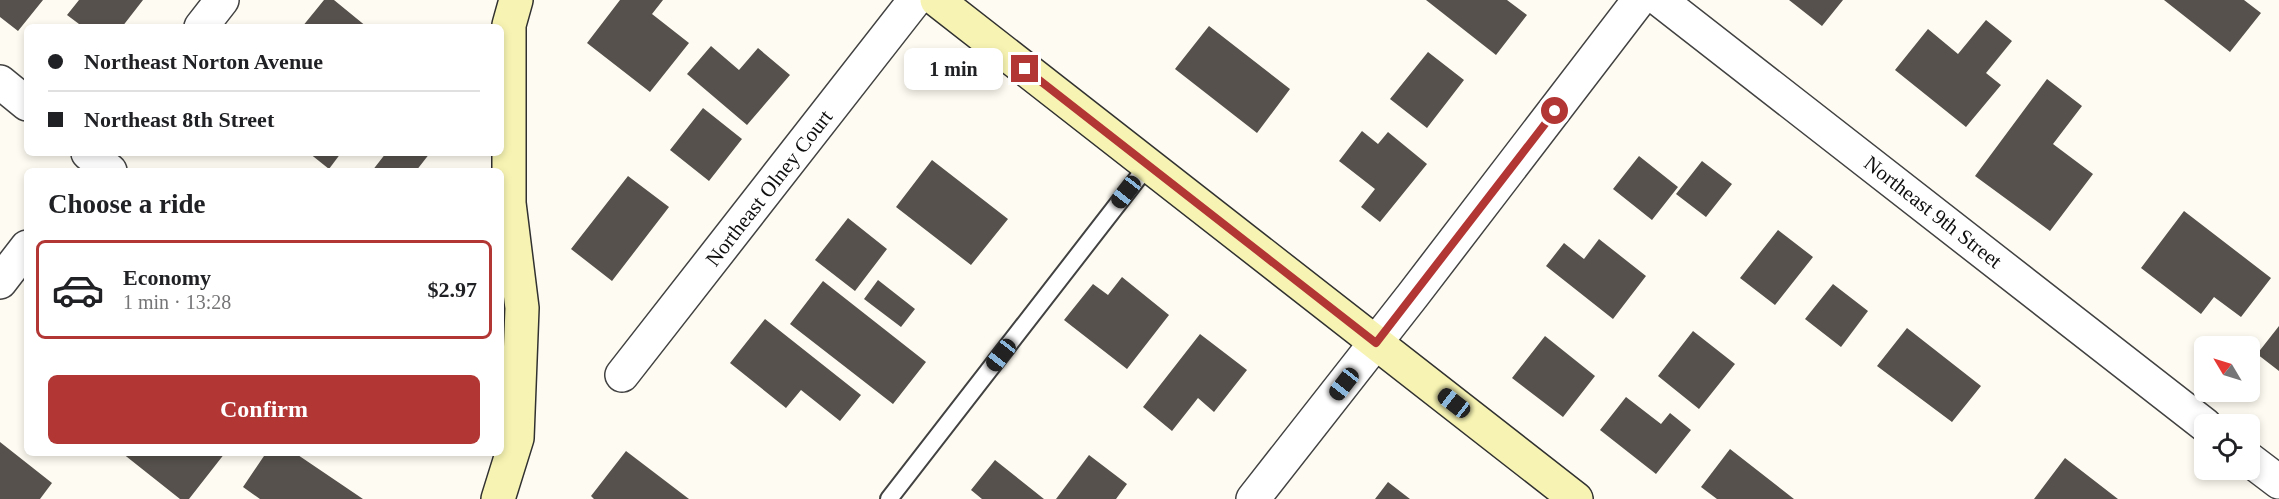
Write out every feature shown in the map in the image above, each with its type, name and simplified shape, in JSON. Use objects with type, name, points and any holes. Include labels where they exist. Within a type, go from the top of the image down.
[{"type":"main road","points":[[498,499],[517,438],[522,308],[509,203],[509,25],[516,0]]},
{"type":"main road","points":[[937,0],[1576,499]]},
{"type":"street","points":[[203,24],[222,0]]},
{"type":"street","name":"Northeast Olney Court","points":[[622,375],[915,0]]},
{"type":"street","points":[[1253,499],[1376,343],[1639,0]]},
{"type":"street","name":"Northeast 9th Street","points":[[1660,0],[2194,415]]},
{"type":"street","points":[[0,82],[24,102]]},
{"type":"street","points":[[0,282],[24,251]]},
{"type":"street","points":[[2260,468],[2279,482]]},
{"type":"lane","points":[[889,499],[1148,165]]},
{"type":"building","points":[[0,0],[43,0],[18,31],[0,17]]},
{"type":"building","points":[[79,0],[143,0],[124,24],[79,24],[67,15]]},
{"type":"building","points":[[324,0],[334,0],[363,24],[304,24]]},
{"type":"building","points":[[620,0],[663,0],[652,14],[689,43],[650,92],[587,43]]},
{"type":"building","points":[[1426,0],[1507,0],[1527,15],[1496,55]]},
{"type":"building","points":[[1789,0],[1843,0],[1822,26]]},
{"type":"building","points":[[2164,0],[2244,0],[2261,13],[2230,52]]},
{"type":"building","points":[[1986,20],[2012,41],[1986,73],[2001,85],[1966,127],[1895,70],[1928,29],[1958,54]]},
{"type":"building","points":[[1209,26],[1290,89],[1257,133],[1175,69]]},
{"type":"building","points":[[711,46],[739,70],[758,48],[790,75],[747,125],[687,74]]},
{"type":"building","points":[[1428,52],[1464,80],[1427,128],[1390,99]]},
{"type":"building","points":[[2047,79],[2082,106],[2053,144],[2093,174],[2050,231],[1975,176]]},
{"type":"building","points":[[703,108],[742,139],[709,181],[670,150]]},
{"type":"building","points":[[1362,131],[1378,144],[1388,132],[1427,164],[1380,222],[1361,207],[1375,189],[1339,161]]},
{"type":"building","points":[[313,156],[339,156],[328,168]]},
{"type":"building","points":[[384,156],[428,156],[418,168],[374,168]]},
{"type":"building","points":[[1639,156],[1678,187],[1652,220],[1613,189]]},
{"type":"building","points":[[932,160],[1008,219],[971,265],[896,207]]},
{"type":"building","points":[[1702,161],[1732,184],[1706,217],[1676,194]]},
{"type":"building","points":[[628,176],[669,207],[612,281],[571,249]]},
{"type":"building","points":[[2184,211],[2271,278],[2241,317],[2214,297],[2201,314],[2141,268]]},
{"type":"building","points":[[848,218],[887,249],[855,291],[815,260]]},
{"type":"building","points":[[1778,230],[1813,257],[1775,305],[1740,278]]},
{"type":"building","points":[[1599,239],[1646,276],[1613,319],[1546,266],[1564,243],[1584,259]]},
{"type":"building","points":[[1122,277],[1169,315],[1127,369],[1064,320],[1093,284],[1108,295]]},
{"type":"building","points":[[878,280],[915,309],[901,327],[864,299]]},
{"type":"building","points":[[823,281],[926,362],[893,404],[790,324]]},
{"type":"building","points":[[1833,284],[1868,311],[1841,347],[1805,319]]},
{"type":"building","points":[[765,319],[861,395],[840,421],[801,390],[786,408],[730,363]]},
{"type":"building","points":[[2279,326],[2279,371],[2260,356],[2260,350]]},
{"type":"building","points":[[1907,328],[1981,386],[1952,422],[1877,366]]},
{"type":"building","points":[[1693,331],[1735,364],[1699,409],[1658,376]]},
{"type":"building","points":[[1200,334],[1247,370],[1214,412],[1198,398],[1172,431],[1143,407]]},
{"type":"building","points":[[1545,336],[1595,376],[1563,417],[1512,378]]},
{"type":"building","points":[[1626,397],[1661,424],[1670,413],[1691,430],[1656,474],[1600,430]]},
{"type":"building","points":[[0,442],[52,483],[40,499],[0,499]]},
{"type":"building","points":[[1730,449],[1794,499],[1717,499],[1701,487]]},
{"type":"building","points":[[626,451],[689,499],[594,499],[591,496]]},
{"type":"building","points":[[1089,455],[1127,484],[1116,499],[1056,499]]},
{"type":"building","points":[[126,456],[223,456],[189,499],[180,499]]},
{"type":"building","points":[[264,456],[299,456],[363,499],[260,499],[243,487]]},
{"type":"building","points":[[2065,458],[2118,499],[2034,499]]},
{"type":"building","points":[[995,460],[1044,499],[982,499],[971,490]]},
{"type":"building","points":[[1388,482],[1410,499],[1375,499]]},
{"type":"route","points":[[1025,69],[1376,343],[1555,111]]}]
